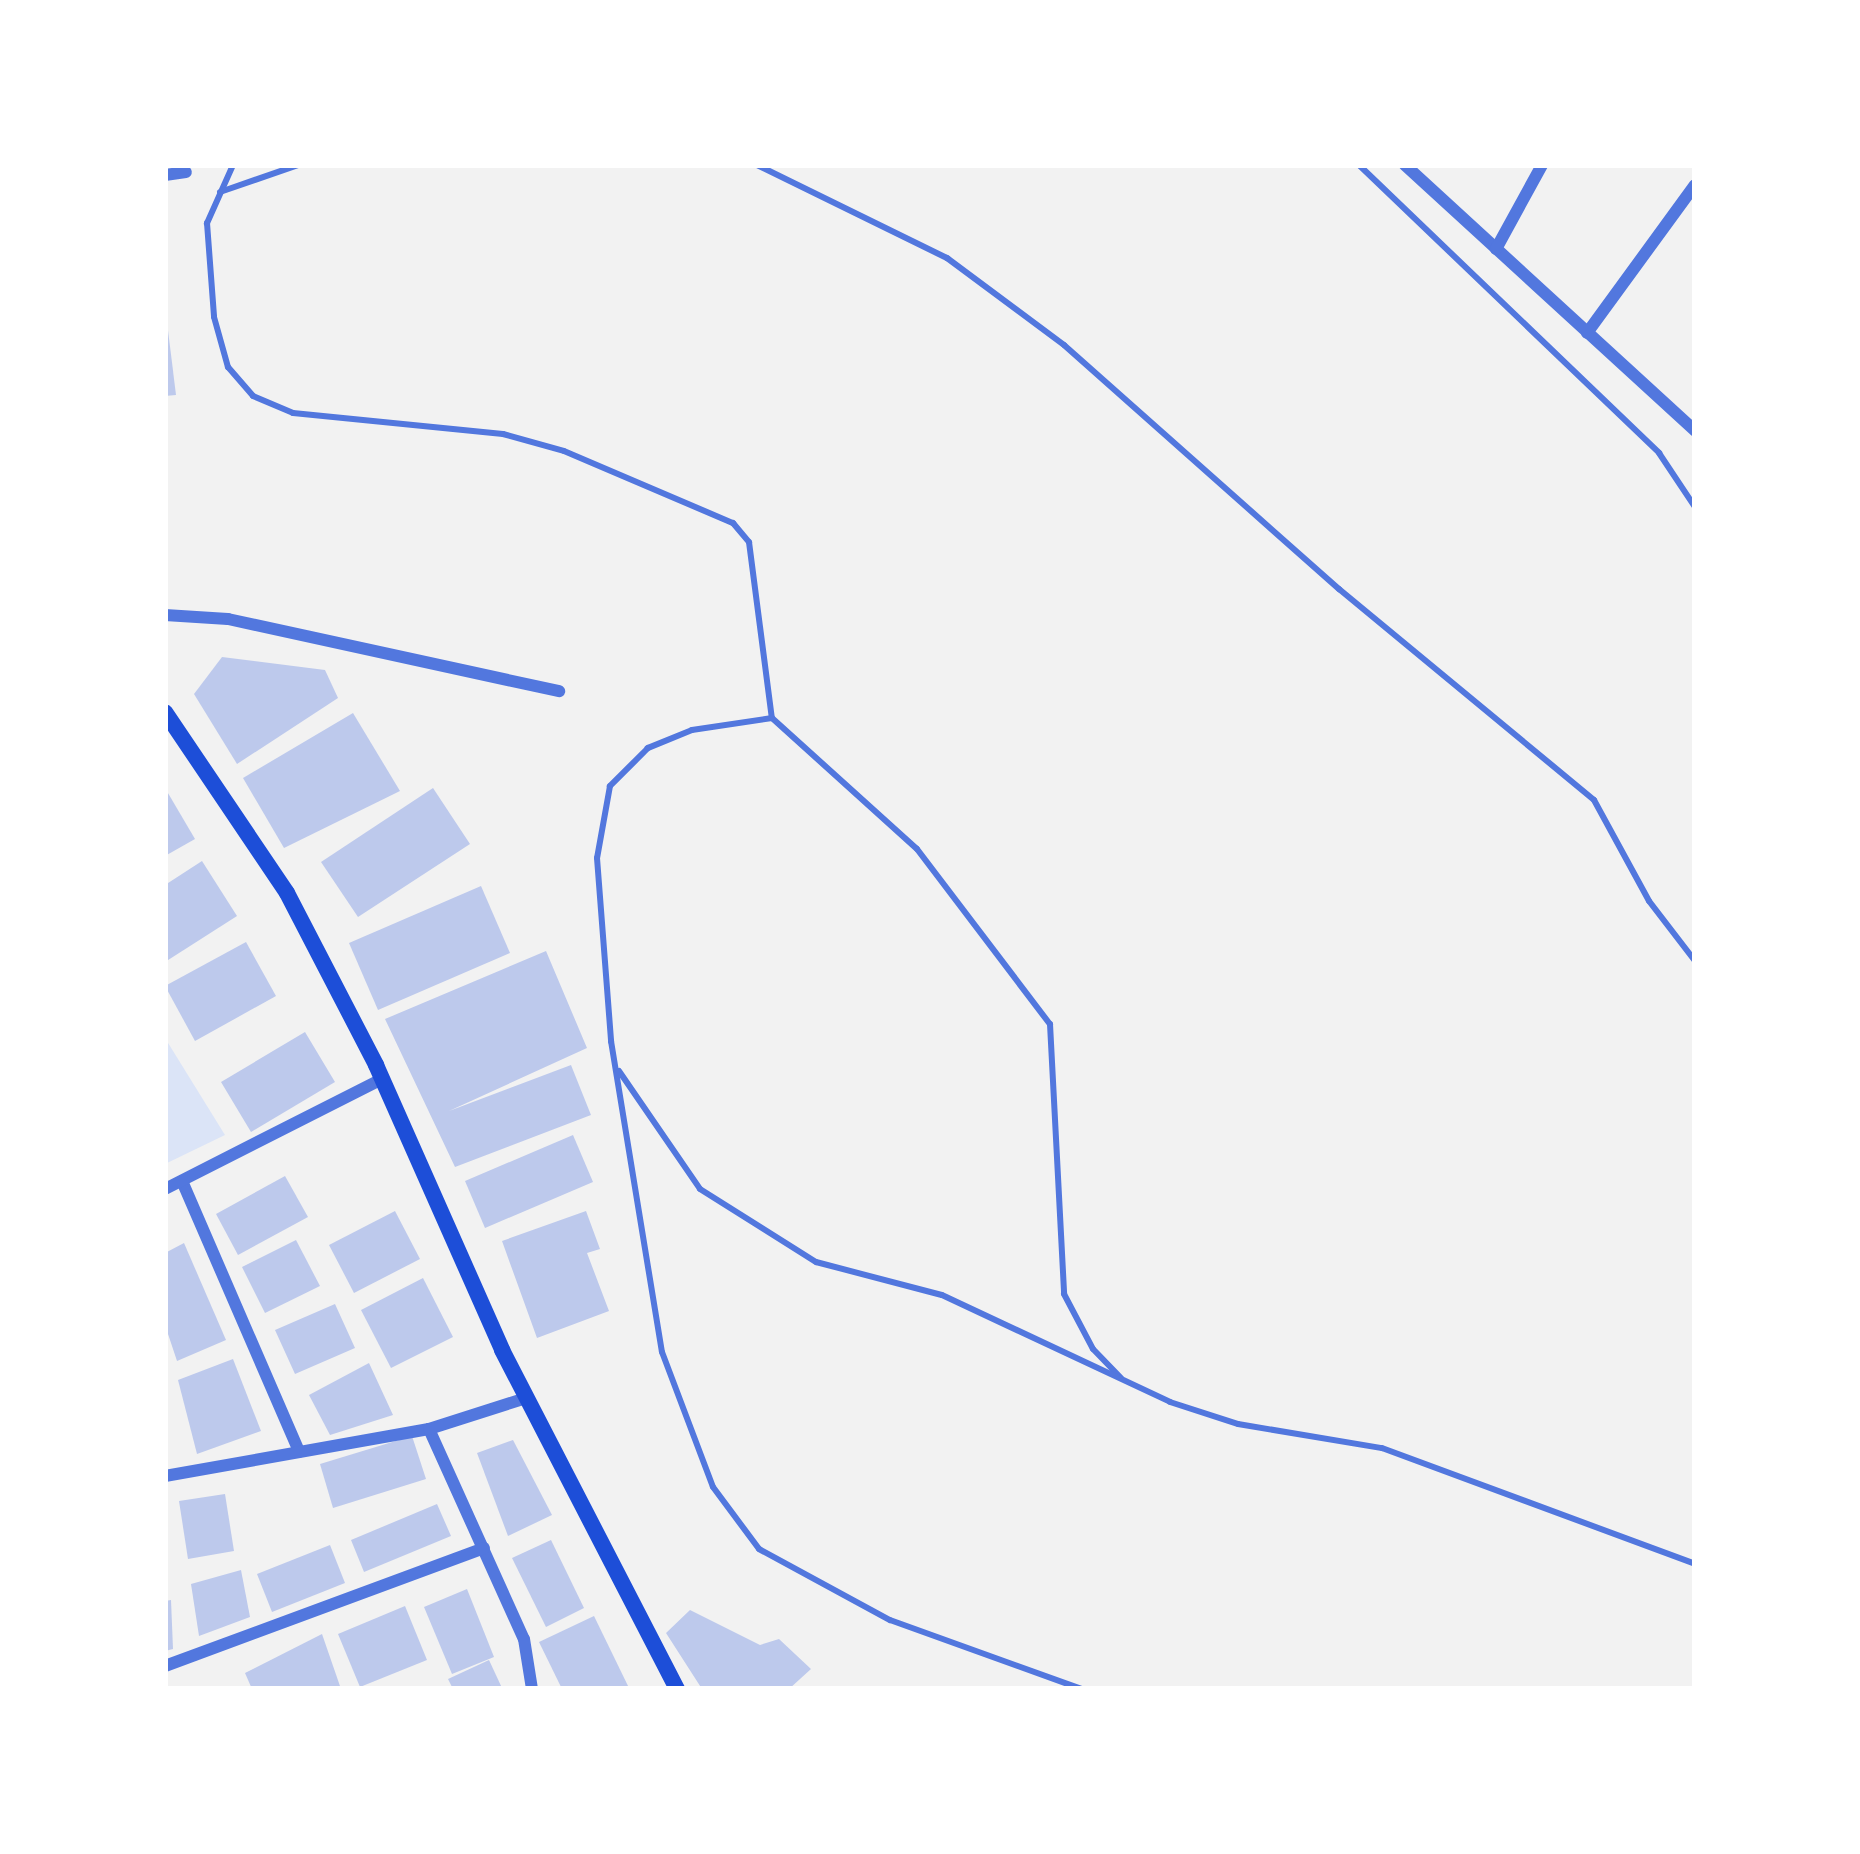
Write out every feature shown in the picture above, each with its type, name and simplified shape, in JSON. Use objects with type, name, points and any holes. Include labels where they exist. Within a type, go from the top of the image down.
[{"type":"main road","points":[[165,712],[287,892],[382,1079],[526,1398],[677,1689]]},
{"type":"street","points":[[1405,165],[1695,431]]},
{"type":"street","points":[[1496,249],[1542,165]]},
{"type":"street","points":[[165,176],[186,172]]},
{"type":"street","points":[[1587,333],[1695,185]]},
{"type":"street","points":[[165,615],[228,619],[559,691]]},
{"type":"street","points":[[165,1190],[382,1079]]},
{"type":"street","points":[[182,1181],[299,1453]]},
{"type":"street","points":[[165,1476],[429,1430],[526,1398]]},
{"type":"street","points":[[429,1430],[524,1639],[532,1689]]},
{"type":"street","points":[[165,1666],[484,1548]]},
{"type":"lane","points":[[233,165],[207,224],[214,317],[228,367],[253,396],[293,413],[503,434],[563,451],[733,524],[748,542],[772,718],[917,849],[1050,1024],[1064,1294],[1093,1349],[1128,1385]]},
{"type":"lane","points":[[217,194],[298,165]]},
{"type":"lane","points":[[758,165],[946,258],[1064,345],[1339,589],[1594,800],[1649,901],[1695,961]]},
{"type":"lane","points":[[1359,165],[1659,453],[1695,507]]},
{"type":"lane","points":[[772,718],[692,730],[648,748],[610,786],[597,858],[616,1066],[662,1352],[685,1423],[734,1523],[759,1549],[835,1595],[1082,1689]]},
{"type":"lane","points":[[616,1066],[700,1189],[745,1222],[816,1262],[942,1295],[1128,1385],[1238,1424],[1382,1448],[1695,1564]]},
{"type":"shaded area","points":[[165,1038],[225,1135],[165,1164]]},
{"type":"building","points":[[165,306],[176,395],[165,396]]},
{"type":"building","points":[[222,657],[325,670],[338,698],[237,764],[194,694]]},
{"type":"building","points":[[353,713],[400,791],[284,848],[243,778]]},
{"type":"building","points":[[165,788],[195,839],[165,856]]},
{"type":"building","points":[[433,788],[470,844],[358,917],[321,862]]},
{"type":"building","points":[[202,861],[237,916],[165,962],[165,885]]},
{"type":"building","points":[[481,886],[510,953],[378,1010],[349,943]]},
{"type":"building","points":[[246,942],[276,996],[195,1041],[165,986]]},
{"type":"building","points":[[546,951],[587,1048],[449,1111],[571,1065],[591,1115],[455,1167],[385,1019]]},
{"type":"building","points":[[305,1032],[335,1082],[251,1132],[221,1082]]},
{"type":"building","points":[[573,1135],[593,1182],[485,1228],[465,1181]]},
{"type":"building","points":[[285,1176],[308,1217],[238,1255],[216,1214]]},
{"type":"building","points":[[395,1211],[420,1259],[354,1293],[329,1245]]},
{"type":"building","points":[[586,1211],[600,1249],[587,1253],[609,1311],[537,1338],[502,1241]]},
{"type":"building","points":[[296,1240],[320,1286],[265,1313],[242,1267]]},
{"type":"building","points":[[184,1243],[226,1340],[177,1361],[165,1325],[165,1253]]},
{"type":"building","points":[[423,1278],[453,1337],[391,1368],[361,1310]]},
{"type":"building","points":[[335,1304],[355,1348],[295,1374],[275,1330]]},
{"type":"building","points":[[233,1359],[261,1431],[197,1454],[178,1380]]},
{"type":"building","points":[[369,1363],[393,1415],[330,1435],[309,1395]]},
{"type":"building","points":[[412,1436],[426,1479],[333,1508],[320,1464]]},
{"type":"building","points":[[513,1440],[552,1515],[508,1536],[477,1453]]},
{"type":"building","points":[[225,1494],[234,1551],[188,1559],[179,1501]]},
{"type":"building","points":[[437,1504],[451,1536],[364,1572],[351,1540]]},
{"type":"building","points":[[551,1540],[584,1608],[546,1627],[512,1558]]},
{"type":"building","points":[[330,1545],[345,1583],[272,1612],[257,1574]]},
{"type":"building","points":[[241,1570],[250,1617],[199,1636],[191,1584]]},
{"type":"building","points":[[467,1589],[494,1657],[452,1674],[424,1607]]},
{"type":"building","points":[[171,1600],[173,1649],[165,1651],[165,1601]]},
{"type":"building","points":[[405,1606],[427,1660],[360,1687],[338,1634]]},
{"type":"building","points":[[690,1610],[760,1645],[779,1639],[811,1669],[789,1689],[702,1689],[666,1633]]},
{"type":"building","points":[[594,1616],[629,1688],[562,1689],[539,1642]]},
{"type":"building","points":[[322,1634],[341,1689],[252,1689],[245,1673]]},
{"type":"building","points":[[489,1660],[502,1688],[453,1689],[448,1679]]}]
